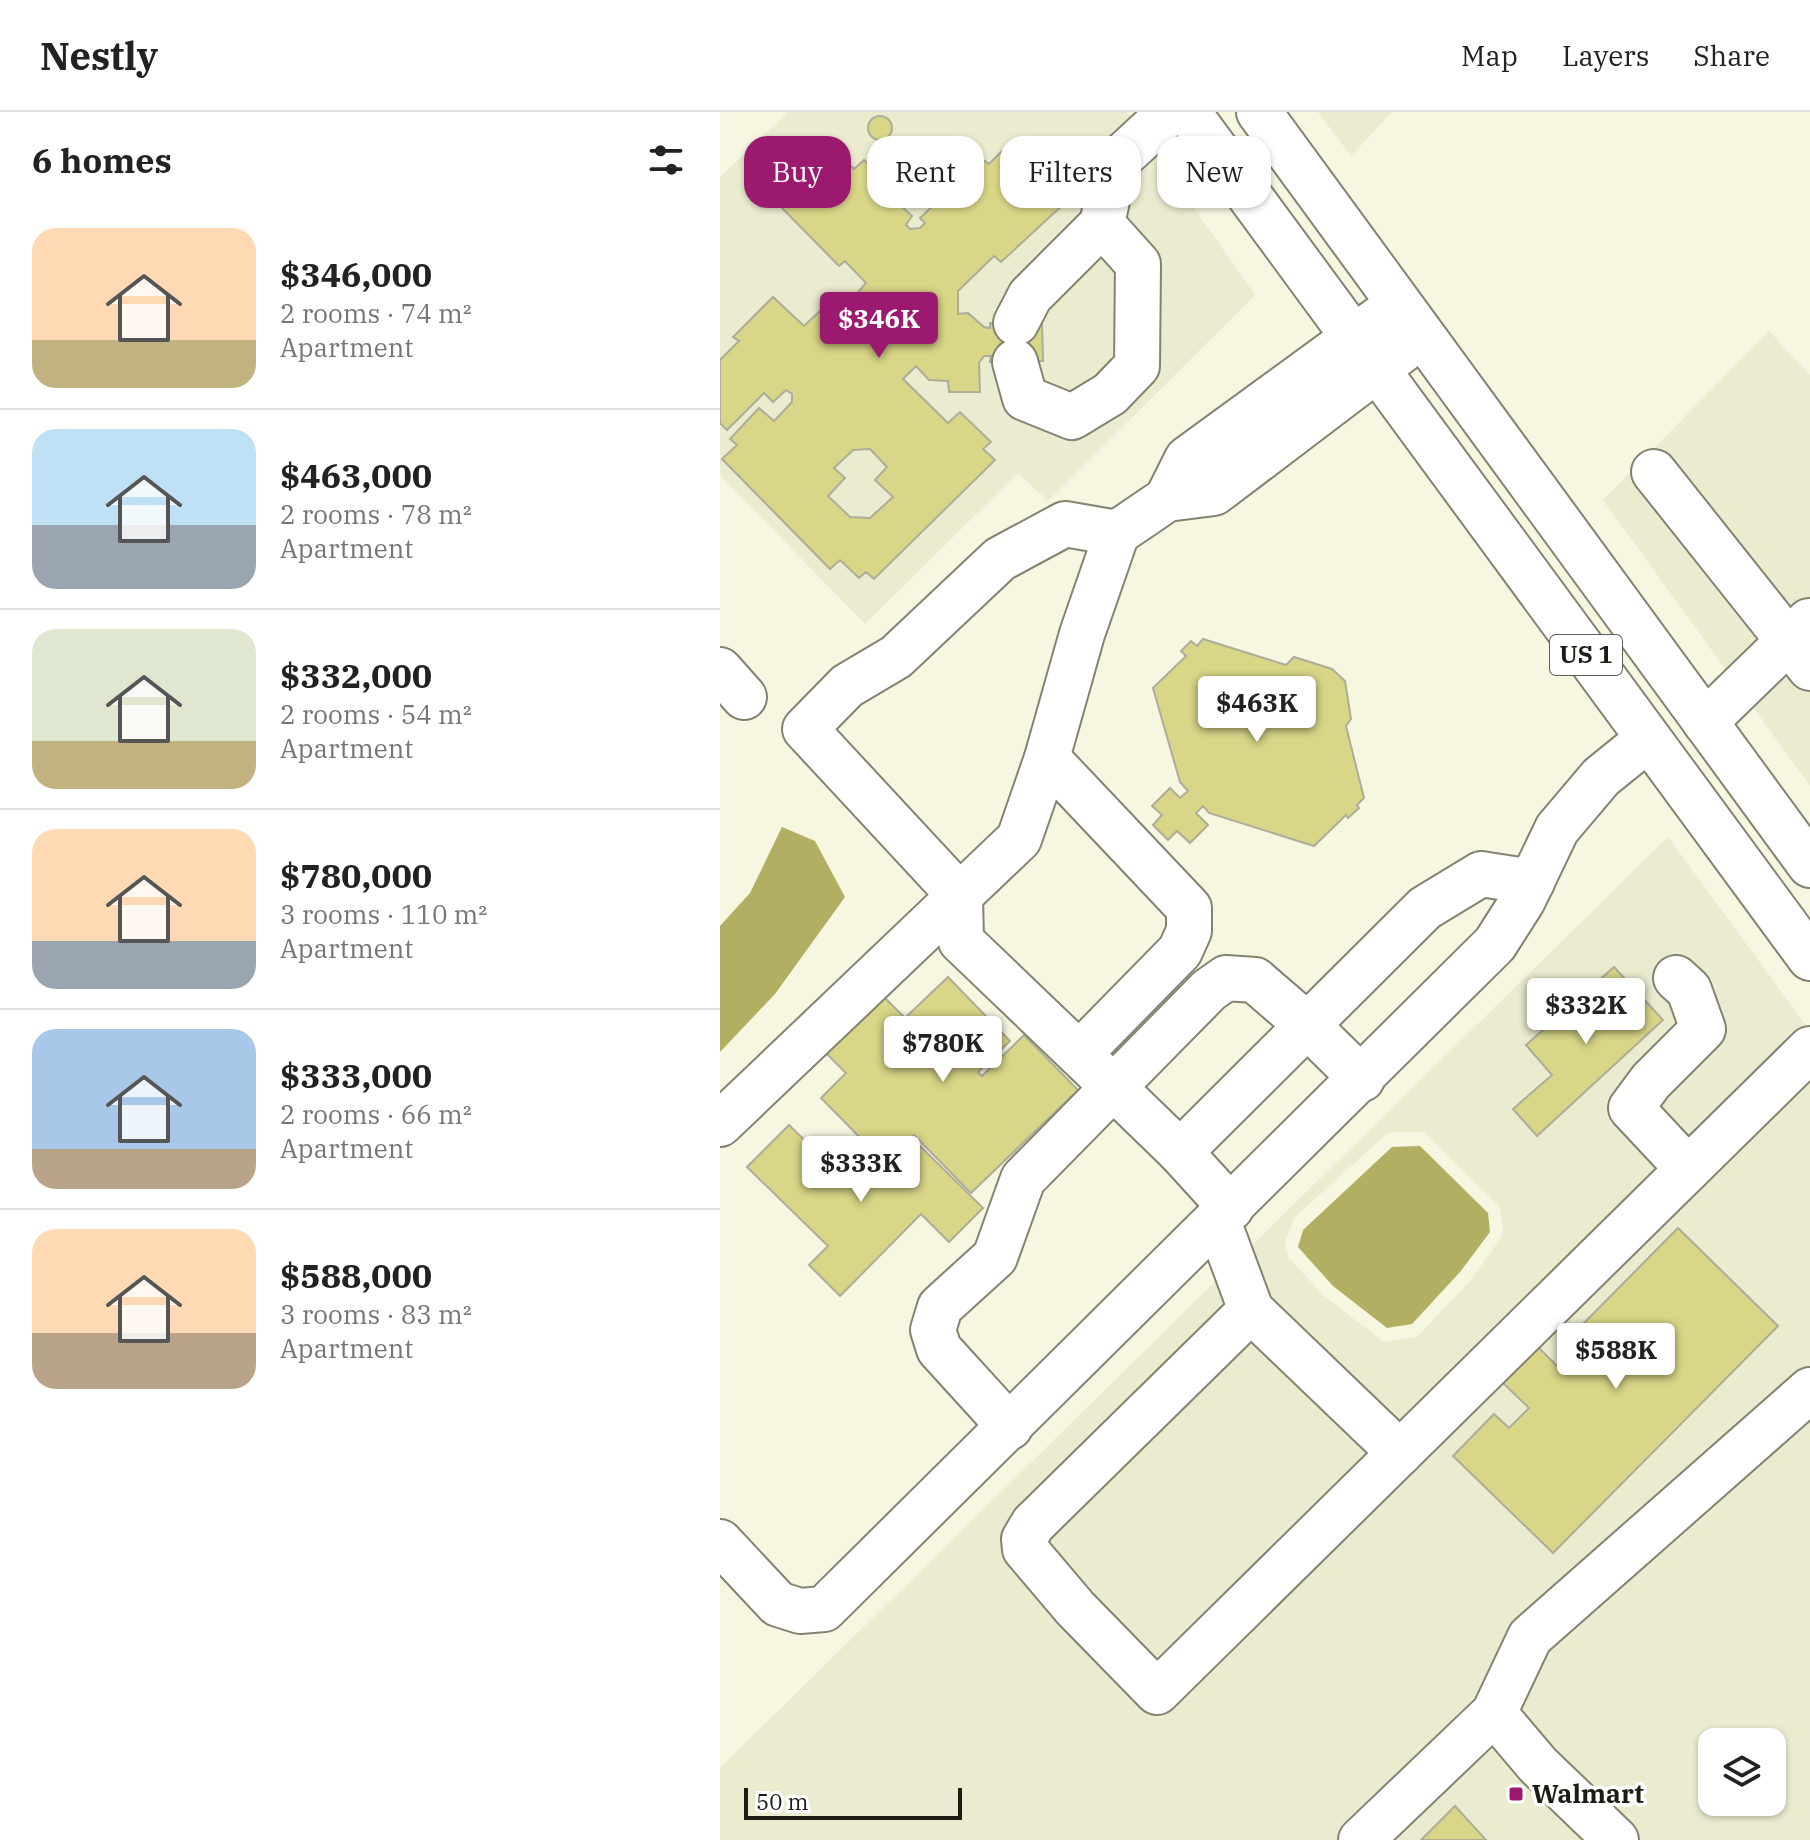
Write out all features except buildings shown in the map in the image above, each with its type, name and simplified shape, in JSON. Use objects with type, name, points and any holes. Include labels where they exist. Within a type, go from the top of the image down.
[{"type":"main road","points":[[1102,224],[1138,264],[1137,366],[1110,394],[1072,417],[1025,398],[1016,343],[1030,296],[1102,224],[1115,163],[1170,112]]},
{"type":"main road","name":"US 1","points":[[1188,112],[1810,958]]},
{"type":"main road","name":"US 1","points":[[1259,112],[1810,865]]},
{"type":"main road","points":[[720,1124],[1019,839],[1047,758],[1082,634],[1117,533],[1167,499],[1214,493],[1365,354],[1409,320]]},
{"type":"main road","points":[[1654,472],[1803,643],[1705,722]]},
{"type":"main road","points":[[1117,533],[1065,524],[1000,559],[896,657],[847,686],[805,729],[960,896],[961,941],[1180,1152],[1225,1215],[1251,1310],[1400,1453]]},
{"type":"main road","points":[[720,1542],[778,1604],[800,1611],[824,1609],[1225,1215],[1495,944],[1532,882],[1557,829],[1601,777],[1648,739]]},
{"type":"main road","points":[[1047,758],[1189,908],[1189,931],[1180,951],[1079,1054]]},
{"type":"main road","points":[[1180,1152],[1425,908],[1481,874],[1532,882]]},
{"type":"main road","points":[[1010,1427],[939,1349],[933,1330],[940,1307],[995,1257],[1023,1179],[1115,1089],[1209,990],[1226,978],[1255,980],[1362,1079]]},
{"type":"main road","points":[[1676,978],[1689,990],[1703,1029],[1651,1081],[1631,1108],[1688,1169]]},
{"type":"main road","points":[[1251,1310],[1033,1524],[1024,1539],[1025,1549],[1075,1608],[1157,1692],[1810,1049]]},
{"type":"main road","points":[[1361,1840],[1494,1713],[1530,1637],[1810,1390]]},
{"type":"main road","points":[[1494,1713],[1538,1765],[1616,1840]]},
{"type":"shaded area","points":[[788,112],[1127,112],[1157,155],[1157,208],[1194,208],[1255,295],[1048,501],[1018,473],[865,624],[720,475],[720,177],[744,154],[744,208],[851,208],[851,136],[763,136]]},
{"type":"shaded area","points":[[1318,112],[1392,112],[1351,156]]},
{"type":"shaded area","points":[[1769,331],[1810,375],[1810,786],[1603,500]]},
{"type":"shaded area","points":[[782,827],[815,841],[845,897],[775,994],[720,1052],[720,926],[750,893]]},
{"type":"shaded area","points":[[1668,837],[1810,1031],[1810,1840],[720,1840],[720,1768]],"holes":[[[1391,1132],[1424,1132],[1500,1207],[1503,1230],[1501,1238],[1470,1281],[1417,1337],[1384,1342],[1324,1296],[1289,1258],[1285,1243],[1294,1218],[1384,1136]]]},
{"type":"shaded area","points":[[1420,1146],[1488,1213],[1490,1232],[1460,1272],[1412,1324],[1387,1328],[1333,1286],[1298,1247],[1303,1230],[1392,1147]]},
{"type":"place","name":"Walmart","points":[[1516,1794]]}]
